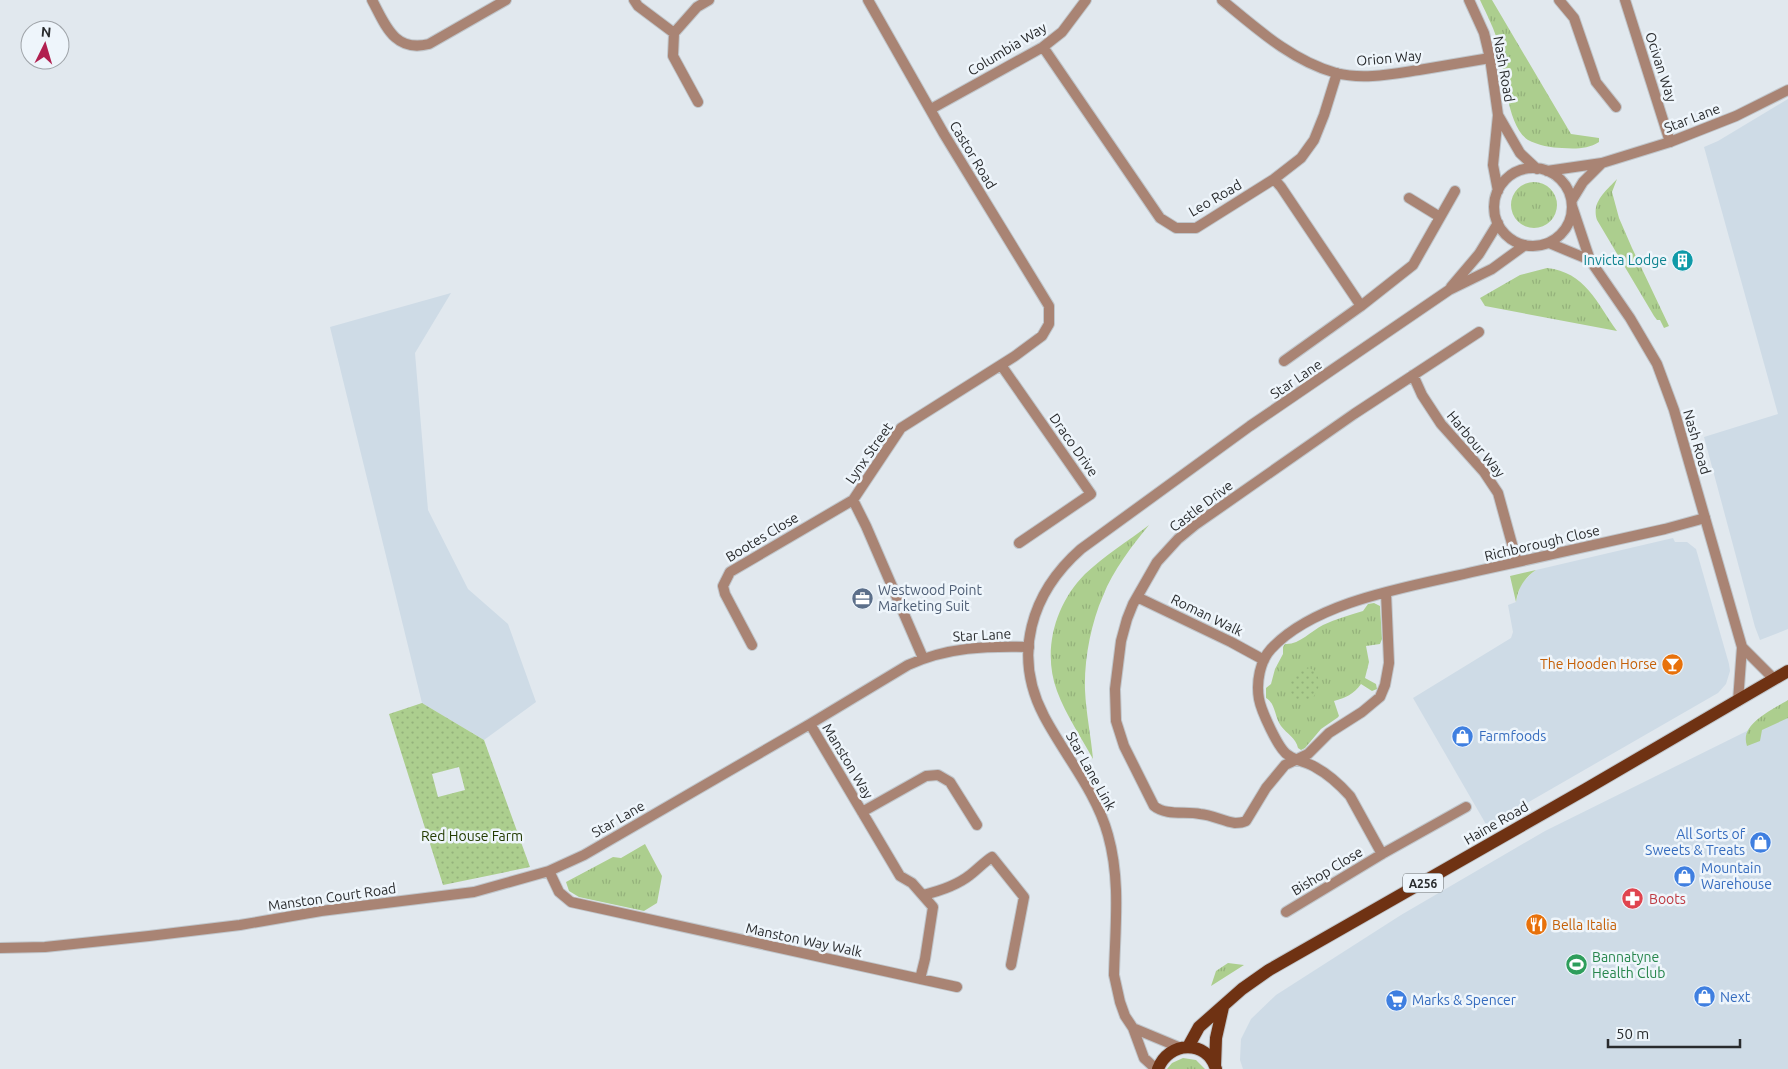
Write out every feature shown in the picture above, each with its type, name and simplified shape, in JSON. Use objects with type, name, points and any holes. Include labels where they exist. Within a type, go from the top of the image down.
[{"type":"main road","name":"Haine Road","points":[[1157,1069],[1165,1056],[1172,1050],[1184,1047],[1199,1027],[1242,989],[1269,970],[1788,671]]},
{"type":"main road","points":[[1216,1067],[1216,1038],[1222,1007]]},
{"type":"main road","points":[[1184,1047],[1204,1052],[1216,1067]]},
{"type":"street","points":[[372,0],[390,33],[402,42],[415,46],[428,44],[506,0]]},
{"type":"street","points":[[634,0],[638,6],[674,33]]},
{"type":"street","points":[[698,102],[673,56],[674,33],[697,6],[709,0]]},
{"type":"street","name":"Castor Road","points":[[868,0],[931,108],[944,134],[1049,306],[1049,324]]},
{"type":"street","name":"Columbia Way","points":[[931,108],[1043,47],[1062,32],[1086,0]]},
{"type":"street","name":"Orion Way","points":[[1222,0],[1269,38],[1308,62],[1337,73],[1364,77],[1490,58]]},
{"type":"street","name":"Nash Road","points":[[1469,0],[1484,33],[1490,58],[1498,116],[1493,164],[1498,191]]},
{"type":"street","points":[[1559,0],[1574,18],[1596,82],[1616,107]]},
{"type":"street","name":"Ocivan Way","points":[[1625,0],[1670,142]]},
{"type":"street","name":"Leo Road","points":[[1043,47],[1160,218],[1176,228],[1196,228],[1274,179],[1301,158],[1314,140],[1337,73]]},
{"type":"street","name":"Star Lane","points":[[1542,170],[1602,163],[1670,142],[1736,116],[1788,90]]},
{"type":"street","name":"Nash Road","points":[[1498,116],[1520,153],[1542,170]]},
{"type":"street","name":"Star Lane","points":[[1572,203],[1583,182],[1602,163]]},
{"type":"street","points":[[1525,169],[1542,170],[1558,178],[1567,188],[1572,203],[1571,218],[1559,237],[1550,243],[1533,246],[1525,245],[1509,237],[1498,223],[1495,213],[1498,191],[1504,181],[1514,174],[1525,169]]},
{"type":"street","points":[[1274,179],[1361,306]]},
{"type":"street","points":[[1284,361],[1413,266],[1456,191]]},
{"type":"street","points":[[1409,198],[1440,218]]},
{"type":"street","name":"Nash Road","points":[[1572,203],[1590,260],[1630,318],[1658,364],[1674,410],[1742,647],[1738,701]]},
{"type":"street","name":"Star Lane","points":[[1449,290],[1479,254],[1498,223]]},
{"type":"street","points":[[1550,243],[1590,260]]},
{"type":"street","name":"Star Lane","points":[[548,871],[584,855],[923,658],[969,648],[1029,647],[1035,615],[1048,585],[1081,549],[1250,426],[1449,290],[1492,269],[1525,245]]},
{"type":"street","name":"Lynx Street","points":[[923,658],[853,500],[901,428],[1001,365],[1042,336],[1049,324]]},
{"type":"street","name":"Castle Drive","points":[[1296,759],[1285,765],[1266,788],[1250,817],[1241,823],[1200,814],[1173,813],[1154,806],[1118,732],[1115,689],[1121,641],[1126,619],[1157,562],[1178,539],[1329,432],[1479,332]]},
{"type":"street","name":"Draco Drive","points":[[1001,365],[1092,494],[1019,543]]},
{"type":"street","name":"Harbour Way","points":[[1413,375],[1422,395],[1441,424],[1484,472],[1498,493],[1517,562]]},
{"type":"street","name":"Bootes Close","points":[[752,645],[725,594],[723,586],[730,572],[853,500]]},
{"type":"street","name":"Richborough Close","points":[[1296,759],[1286,754],[1264,714],[1258,689],[1261,669],[1270,650],[1298,628],[1319,616],[1349,603],[1705,518]]},
{"type":"street","points":[[1296,759],[1308,754],[1329,732],[1362,712],[1380,697],[1385,685],[1389,662],[1386,594]]},
{"type":"street","name":"Roman Walk","points":[[1137,597],[1224,638],[1264,660]]},
{"type":"street","name":"Star Lane Link","points":[[1029,647],[1029,665],[1037,700],[1044,716],[1095,802],[1108,835],[1116,886],[1114,975],[1120,1002],[1133,1028],[1144,1058],[1157,1069]]},
{"type":"street","name":"Nash Road","points":[[1742,647],[1774,679]]},
{"type":"street","name":"Manston Way","points":[[810,724],[900,876],[912,883],[933,907],[920,979]]},
{"type":"street","name":"Bishop Close","points":[[1296,759],[1315,767],[1344,789],[1350,796],[1382,854]]},
{"type":"street","name":"Manston Way","points":[[862,812],[926,776],[938,775],[950,782],[977,825]]},
{"type":"street","name":"Bishop Close","points":[[1286,912],[1382,854],[1466,807]]},
{"type":"street","points":[[922,895],[945,890],[971,875],[980,865],[992,857],[1024,897],[1011,965]]},
{"type":"street","name":"Manston Way Walk","points":[[548,871],[559,892],[571,902],[957,987]]},
{"type":"street","name":"Manston Court Road","points":[[0,948],[45,947],[240,925],[321,911],[474,892],[548,871]]},
{"type":"street","points":[[1133,1028],[1184,1047]]},
{"type":"shaded area","points":[[1788,99],[1788,629],[1760,640],[1704,437],[1778,414],[1704,147],[1718,141]]},
{"type":"shaded area","points":[[451,293],[415,353],[428,510],[468,589],[508,624],[536,702],[484,740],[422,703],[330,327]]},
{"type":"shaded area","points":[[1673,538],[1675,542],[1687,542],[1696,549],[1729,664],[1730,671],[1726,684],[1718,693],[1487,826],[1413,698],[1511,638],[1513,632],[1508,605],[1516,602],[1521,584],[1536,570]]},
{"type":"shaded area","points":[[1788,700],[1788,1069],[1243,1069],[1240,1060],[1241,1039],[1251,1019],[1276,995],[1401,915],[1545,831],[1747,731],[1755,722]]},
{"type":"green space","points":[[1480,0],[1492,0],[1571,134],[1599,138],[1599,142],[1581,148],[1554,147],[1532,142],[1521,133],[1511,110],[1497,40]]},
{"type":"green space","points":[[1617,179],[1612,192],[1619,218],[1669,326],[1664,328],[1660,320],[1657,320],[1654,316],[1597,220],[1596,208],[1598,202],[1604,192]]},
{"type":"green space","points":[[1529,182],[1539,182],[1551,188],[1556,196],[1556,214],[1551,222],[1543,227],[1529,228],[1521,225],[1514,218],[1511,210],[1511,200],[1514,192],[1521,185]]},
{"type":"green space","points":[[1547,268],[1560,271],[1581,282],[1589,290],[1617,331],[1485,306],[1480,298],[1520,275]]},
{"type":"green space","points":[[1149,525],[1117,568],[1107,586],[1092,630],[1087,654],[1085,690],[1093,759],[1069,717],[1057,691],[1051,660],[1051,644],[1054,629],[1066,599],[1085,574]]},
{"type":"green space","points":[[1536,570],[1522,584],[1516,602],[1510,576]]},
{"type":"green space","points":[[1374,603],[1380,606],[1382,639],[1380,644],[1366,646],[1369,662],[1365,678],[1376,684],[1377,689],[1372,691],[1361,684],[1349,695],[1334,701],[1339,716],[1321,729],[1305,748],[1301,750],[1281,726],[1272,704],[1266,698],[1266,688],[1271,684],[1275,669],[1283,654],[1283,647],[1285,644],[1300,640],[1323,625],[1363,611],[1368,604]]},
{"type":"green space","points":[[1308,668],[1314,670],[1317,674],[1319,685],[1311,699],[1303,701],[1296,699],[1290,689],[1294,676]]},
{"type":"green space","points":[[1788,700],[1788,718],[1762,730],[1760,741],[1747,746],[1746,738],[1752,724],[1758,718]]},
{"type":"green space","name":"Red House Farm","points":[[422,703],[484,740],[530,867],[443,885],[389,714]],"holes":[[[459,767],[465,790],[438,797],[432,774]]]},
{"type":"green space","points":[[645,844],[662,876],[657,903],[644,911],[579,897],[569,891],[566,882],[613,857],[621,858]]},
{"type":"green space","points":[[1228,963],[1244,965],[1211,986],[1216,971]]},
{"type":"green space","points":[[1183,1058],[1196,1060],[1205,1069],[1167,1069],[1172,1063]]},
{"type":"place","name":"Invicta Lodge","points":[[1683,260]]},
{"type":"place","name":"Westwood Point Marketing Suit","points":[[862,598]]},
{"type":"place","name":"The Hooden Horse","points":[[1673,664]]},
{"type":"place","name":"Farmfoods","points":[[1463,736]]},
{"type":"place","name":"All Sorts of Sweets & Treats","points":[[1761,842]]},
{"type":"place","name":"Mountain Warehouse","points":[[1685,876]]},
{"type":"place","name":"Boots","points":[[1633,899]]},
{"type":"place","name":"Bella Italia","points":[[1536,925]]},
{"type":"place","name":"Bannatyne Health Club","points":[[1576,965]]},
{"type":"place","name":"Next","points":[[1704,997]]},
{"type":"place","name":"Marks & Spencer","points":[[1396,1000]]}]
